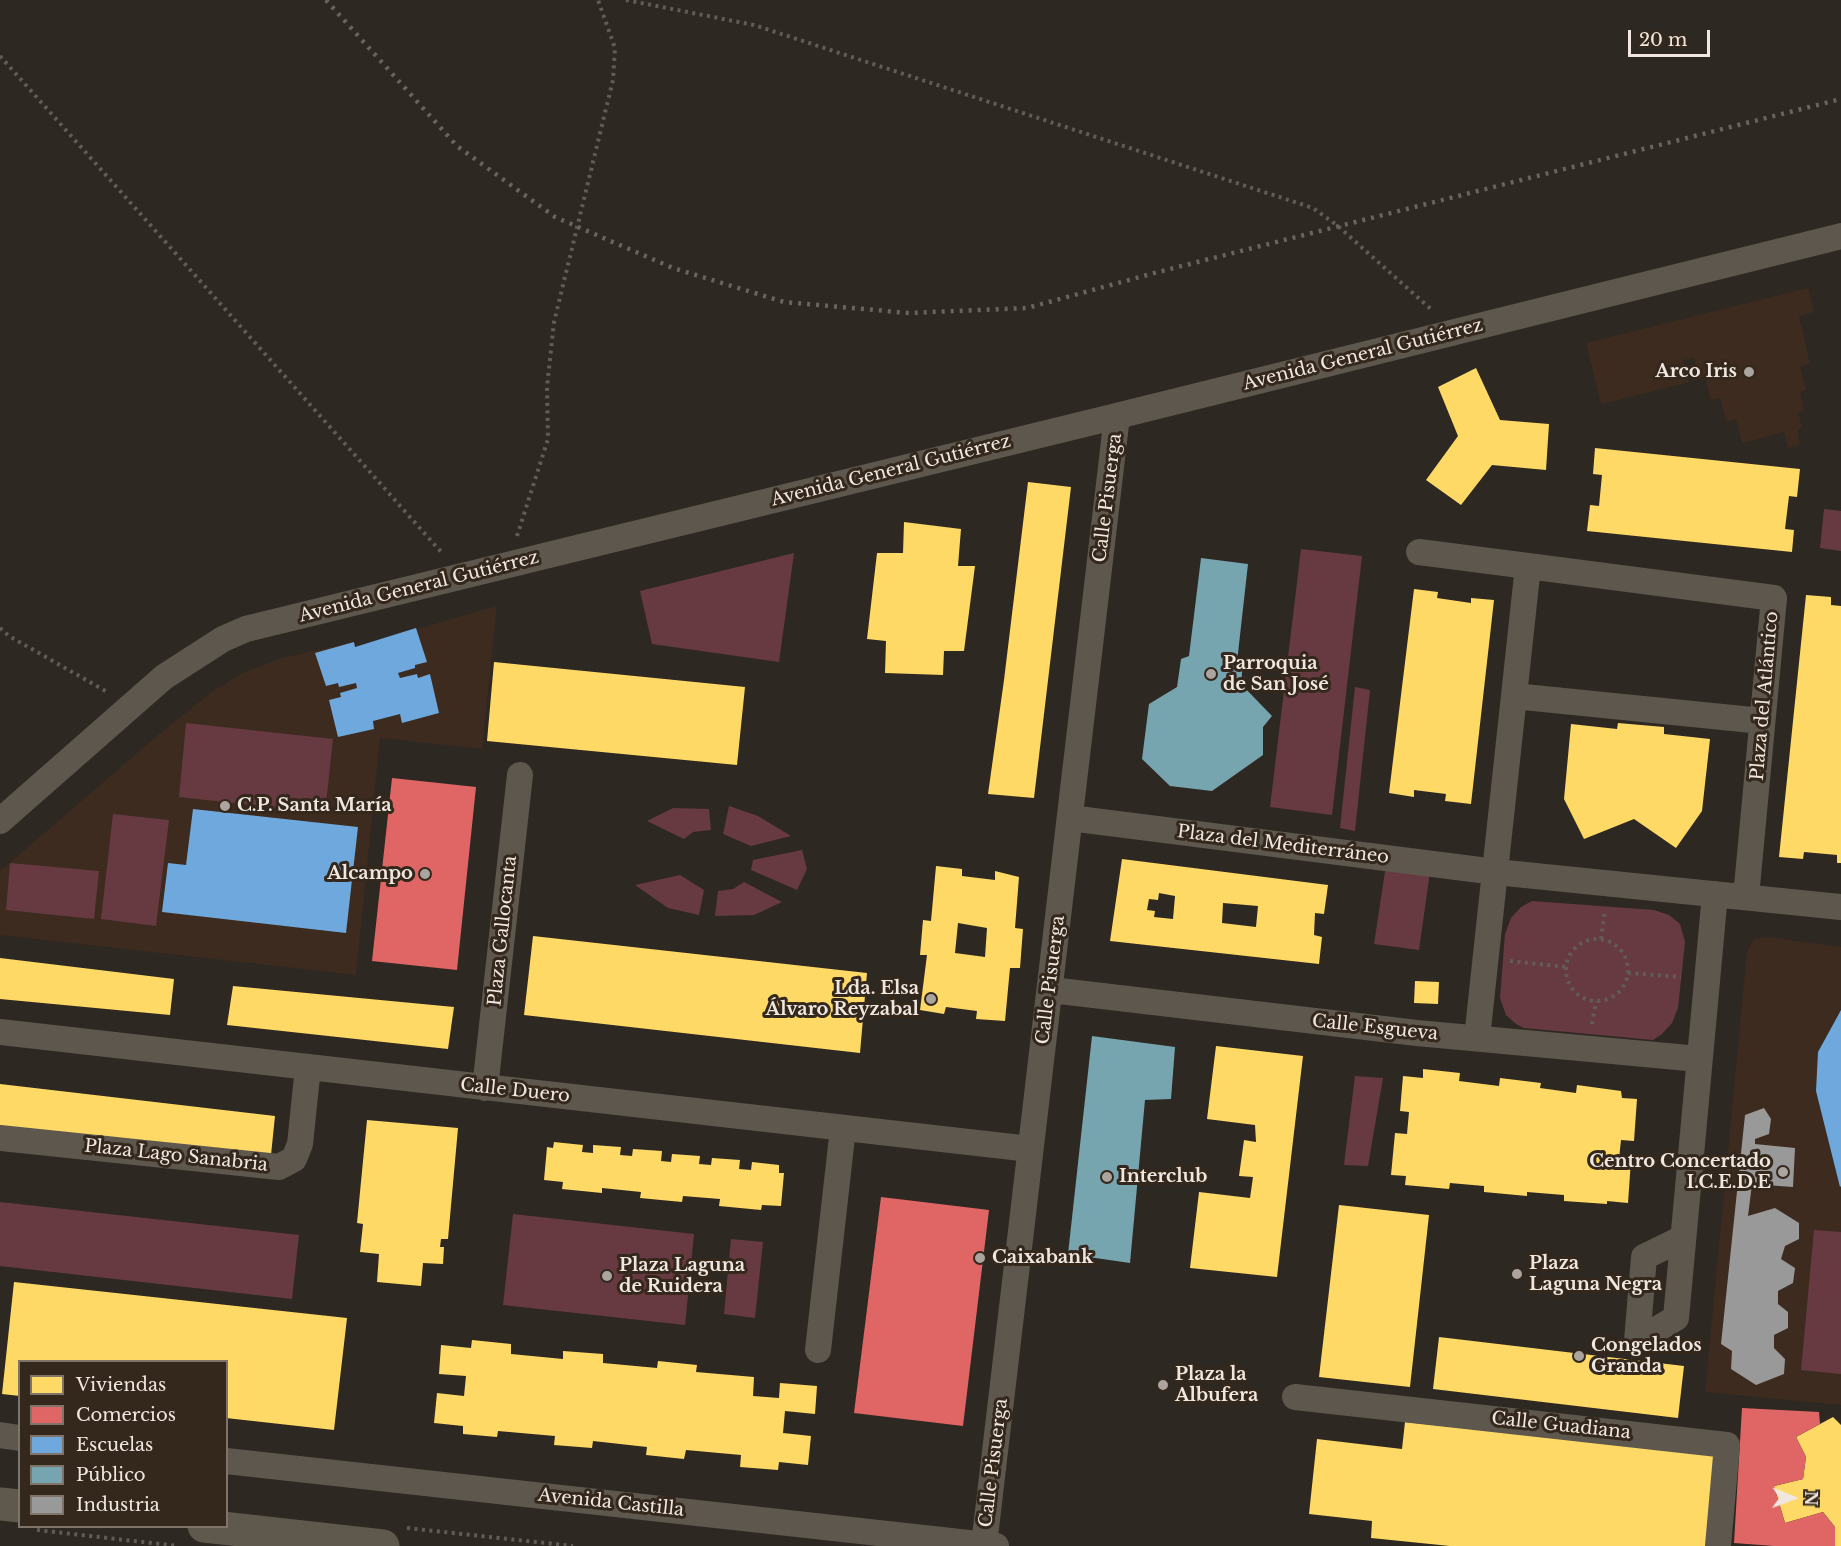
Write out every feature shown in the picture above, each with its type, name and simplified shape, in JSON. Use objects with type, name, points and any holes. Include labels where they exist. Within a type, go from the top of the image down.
[{"type":"street","name":"Avenida General Gutiérrez","points":[[0,821],[130,706],[178,667],[223,639],[246,629],[1841,236]]},
{"type":"street","name":"Calle Pisuerga","points":[[990,1545],[1030,1149],[1117,416]]},
{"type":"street","name":"Plaza del Atlántico","points":[[1419,552],[1774,598],[1746,897]]},
{"type":"street","points":[[1477,1038],[1528,567]]},
{"type":"street","points":[[1514,696],[1762,721]]},
{"type":"street","name":"Plaza Gallocanta","points":[[485,1088],[520,775]]},
{"type":"street","name":"Plaza del Mediterráneo","points":[[1070,818],[1496,872],[1841,907]]},
{"type":"street","points":[[1683,1238],[1715,894]]},
{"type":"street","name":"Calle Esgueva","points":[[1050,990],[1477,1038],[1699,1059]]},
{"type":"street","name":"Calle Duero","points":[[0,1032],[1030,1149]]},
{"type":"street","name":"Plaza Lago Sanabria","points":[[0,1138],[279,1167],[294,1159],[300,1144],[308,1067]]},
{"type":"street","points":[[818,1350],[843,1128]]},
{"type":"street","name":"Calle Guadiana","points":[[1294,1396],[1726,1445],[1718,1546]]},
{"type":"street","points":[[0,1436],[18,1438]]},
{"type":"street","name":"Avenida Castilla","points":[[228,1461],[990,1545]]},
{"type":"street","points":[[0,1504],[18,1513]]},
{"type":"street","points":[[213,1528],[383,1546]]},
{"type":"path","points":[[507,565],[548,439],[547,387],[554,322],[613,80],[615,48],[598,0]]},
{"type":"path","points":[[626,0],[754,25],[1314,208],[1338,226],[1455,332]]},
{"type":"path","points":[[0,56],[463,576]]},
{"type":"path","points":[[0,628],[9,636],[130,706]]},
{"type":"path","points":[[1591,939],[1601,939],[1618,947],[1628,963],[1628,972],[1626,982],[1614,996],[1596,1001],[1586,999],[1571,987],[1566,967],[1574,949],[1591,939]]},
{"type":"path","points":[[1486,958],[1566,967]]},
{"type":"path","points":[[1628,972],[1691,978]]},
{"type":"path","points":[[82,1528],[178,1546]]},
{"type":"shaded area","name":"Arco Iris","points":[[1808,288],[1814,312],[1799,316],[1810,364],[1800,367],[1806,390],[1800,392],[1804,411],[1798,412],[1802,428],[1797,430],[1800,445],[1788,448],[1784,432],[1742,443],[1736,419],[1726,421],[1720,398],[1711,400],[1705,377],[1699,378],[1694,358],[1683,360],[1689,382],[1601,404],[1586,343]]},
{"type":"shaded area","points":[[1824,509],[1841,511],[1841,551],[1820,548]]},
{"type":"shaded area","points":[[1301,549],[1362,556],[1332,815],[1270,807]]},
{"type":"shaded area","points":[[794,553],[779,662],[652,644],[640,591]]},
{"type":"shaded area","name":"C.P. Santa María","points":[[497,606],[482,749],[380,738],[356,975],[0,935],[0,871],[158,735],[213,691],[241,674],[278,659],[354,642],[355,647]]},
{"type":"shaded area","points":[[1355,687],[1370,690],[1355,831],[1340,828]]},
{"type":"shaded area","points":[[186,723],[333,739],[325,813],[179,797]]},
{"type":"shaded area","points":[[729,806],[758,816],[791,836],[751,846],[723,834]]},
{"type":"shaded area","points":[[673,808],[709,809],[711,830],[693,832],[684,839],[647,821]]},
{"type":"shaded area","points":[[113,814],[169,820],[156,926],[101,919]]},
{"type":"shaded area","points":[[802,850],[807,869],[797,890],[751,870],[753,860]]},
{"type":"shaded area","points":[[10,863],[99,871],[94,919],[6,910]]},
{"type":"shaded area","points":[[1386,865],[1430,872],[1419,950],[1374,944]]},
{"type":"shaded area","points":[[680,875],[704,890],[699,915],[668,908],[635,885]]},
{"type":"shaded area","points":[[744,882],[782,902],[754,915],[715,916],[718,891],[733,889]]},
{"type":"shaded area","points":[[1532,901],[1654,910],[1669,915],[1680,924],[1685,942],[1678,1008],[1672,1023],[1662,1034],[1653,1040],[1524,1028],[1506,1015],[1500,998],[1505,934],[1511,918],[1521,907]]},
{"type":"shaded area","name":"Centro Concertado I.C.E.D.E","points":[[1769,937],[1841,947],[1841,1405],[1705,1392],[1747,951],[1754,939]]},
{"type":"shaded area","points":[[1355,1076],[1383,1078],[1368,1166],[1344,1165]]},
{"type":"shaded area","points":[[0,1202],[299,1235],[292,1299],[0,1266]]},
{"type":"shaded area","points":[[513,1214],[694,1234],[685,1325],[503,1305]]},
{"type":"shaded area","points":[[1814,1230],[1841,1232],[1841,1374],[1801,1370]]},
{"type":"shaded area","points":[[731,1239],[763,1242],[755,1318],[724,1314]]},
{"type":"building: Viviendas","points":[[1476,368],[1500,420],[1549,424],[1546,470],[1492,465],[1461,505],[1426,480],[1458,436],[1438,387]]},
{"type":"building: Viviendas","points":[[1595,448],[1800,469],[1797,497],[1789,496],[1785,529],[1794,530],[1792,552],[1587,531],[1590,505],[1599,506],[1602,475],[1593,474]]},
{"type":"building: Viviendas","points":[[1028,482],[1071,487],[1034,798],[988,794]]},
{"type":"building: Viviendas","points":[[904,522],[961,529],[958,566],[975,566],[964,651],[944,651],[943,675],[885,673],[886,641],[867,639],[877,553],[903,553]]},
{"type":"building: Viviendas","points":[[1414,589],[1438,592],[1437,598],[1471,603],[1471,598],[1494,600],[1471,804],[1445,801],[1446,794],[1414,790],[1414,797],[1389,793]]},
{"type":"building: Viviendas","points":[[1806,595],[1831,597],[1831,605],[1841,606],[1841,863],[1837,863],[1837,855],[1804,852],[1803,859],[1779,857]]},
{"type":"building: Viviendas","points":[[494,662],[745,687],[737,765],[487,741]]},
{"type":"building: Viviendas","points":[[1618,723],[1664,727],[1664,734],[1710,739],[1702,811],[1676,848],[1634,819],[1584,839],[1564,799],[1571,724],[1617,729]]},
{"type":"building: Viviendas","points":[[1122,859],[1328,885],[1324,914],[1315,913],[1314,935],[1322,937],[1319,964],[1110,941]],"holes":[[[1159,893],[1175,896],[1173,919],[1154,917],[1155,911],[1147,910],[1149,899],[1158,900]],[[1223,903],[1258,906],[1256,927],[1222,923]]]},
{"type":"building: Viviendas","points":[[936,866],[962,869],[962,876],[995,880],[995,871],[1019,877],[1015,928],[1023,929],[1020,968],[1010,968],[1005,1021],[976,1019],[977,1011],[946,1007],[944,1014],[920,1010],[927,955],[920,955],[923,920],[931,921]],"holes":[[[958,923],[987,928],[985,957],[955,953]]]},
{"type":"building: Viviendas","points":[[533,936],[867,973],[860,1053],[524,1015]]},
{"type":"building: Viviendas","points":[[0,958],[174,979],[170,1015],[0,999]]},
{"type":"building: Viviendas","points":[[1415,981],[1439,982],[1438,1004],[1414,1003]]},
{"type":"building: Viviendas","points":[[233,986],[454,1007],[448,1049],[227,1025]]},
{"type":"building: Viviendas","points":[[1216,1046],[1303,1056],[1277,1277],[1190,1268],[1199,1192],[1250,1198],[1253,1177],[1239,1176],[1244,1140],[1256,1142],[1255,1125],[1207,1119]]},
{"type":"building: Viviendas","points":[[1423,1069],[1460,1073],[1459,1081],[1499,1086],[1500,1078],[1541,1083],[1540,1088],[1576,1093],[1577,1085],[1621,1091],[1622,1098],[1637,1099],[1634,1141],[1621,1140],[1619,1159],[1631,1160],[1628,1203],[1564,1201],[1564,1195],[1527,1192],[1527,1196],[1484,1192],[1484,1186],[1450,1183],[1449,1189],[1405,1185],[1406,1176],[1391,1175],[1395,1133],[1407,1134],[1409,1112],[1400,1111],[1403,1076],[1423,1078]]},
{"type":"building: Viviendas","points":[[0,1084],[275,1116],[271,1155],[0,1130]]},
{"type":"building: Viviendas","points":[[367,1120],[458,1128],[448,1239],[441,1239],[440,1247],[444,1247],[443,1264],[423,1263],[421,1286],[377,1282],[379,1254],[360,1252],[363,1224],[357,1223]]},
{"type":"building: Viviendas","points":[[554,1142],[583,1145],[582,1152],[593,1153],[593,1145],[621,1147],[620,1155],[632,1156],[633,1149],[662,1151],[661,1161],[671,1162],[672,1154],[700,1156],[699,1164],[711,1165],[712,1158],[740,1160],[739,1169],[751,1170],[752,1162],[779,1165],[779,1173],[784,1173],[781,1206],[762,1205],[761,1210],[719,1206],[720,1199],[683,1196],[682,1202],[640,1198],[641,1192],[602,1188],[602,1193],[562,1189],[563,1182],[544,1180],[547,1147],[553,1148]]},
{"type":"building: Viviendas","points":[[1339,1205],[1429,1215],[1410,1387],[1319,1377]]},
{"type":"building: Viviendas","points":[[14,1282],[347,1318],[334,1430],[228,1418],[228,1360],[18,1360],[18,1396],[2,1394]]},
{"type":"building: Viviendas","points":[[1439,1337],[1684,1366],[1678,1418],[1433,1389]]},
{"type":"building: Viviendas","points":[[472,1340],[511,1344],[511,1354],[563,1359],[563,1351],[603,1354],[603,1363],[657,1368],[658,1361],[697,1365],[696,1372],[754,1377],[753,1396],[779,1398],[780,1383],[817,1386],[815,1414],[785,1411],[783,1433],[811,1436],[808,1465],[779,1462],[778,1470],[740,1467],[741,1455],[686,1450],[684,1459],[646,1455],[647,1447],[593,1441],[592,1448],[554,1445],[555,1436],[498,1431],[497,1437],[463,1434],[463,1426],[434,1423],[437,1393],[464,1396],[466,1376],[439,1374],[441,1345],[471,1348]]},
{"type":"building: Viviendas","points":[[1833,1417],[1841,1425],[1841,1546],[1835,1546],[1835,1527],[1823,1512],[1785,1523],[1774,1486],[1803,1479],[1806,1457],[1796,1437]]},
{"type":"building: Viviendas","points":[[1405,1422],[1721,1455],[1712,1546],[1450,1546],[1371,1538],[1372,1521],[1309,1514],[1317,1439],[1402,1449]]},
{"type":"building: Comercios","name":"Alcampo","points":[[392,778],[476,787],[457,970],[372,961]]},
{"type":"building: Comercios","points":[[881,1197],[989,1210],[963,1426],[854,1413]]},
{"type":"building: Comercios","points":[[1742,1408],[1819,1412],[1820,1424],[1796,1437],[1806,1457],[1803,1479],[1774,1486],[1785,1523],[1823,1512],[1835,1527],[1835,1546],[1774,1546],[1734,1543]]},
{"type":"building: Escuelas","points":[[416,628],[427,662],[398,673],[400,678],[417,674],[418,678],[430,674],[439,713],[402,723],[400,714],[373,721],[374,729],[338,737],[329,700],[341,697],[340,693],[357,688],[356,683],[339,687],[338,683],[326,686],[315,653],[354,642],[355,647]]},
{"type":"building: Escuelas","points":[[193,809],[358,827],[346,933],[162,912],[168,863],[186,865]]},
{"type":"building: Escuelas","points":[[1841,1010],[1840,1187],[1816,1091],[1818,1052]]},
{"type":"building: Público","name":"Parroquia de San José","points":[[1201,558],[1248,564],[1237,662],[1243,663],[1241,684],[1272,716],[1263,727],[1263,755],[1212,791],[1170,786],[1142,759],[1149,704],[1177,687],[1181,659],[1189,656]]},
{"type":"building: Público","name":"Interclub","points":[[1092,1036],[1175,1047],[1171,1099],[1145,1100],[1130,1263],[1068,1254]]},
{"type":"building: Industria","points":[[1764,1108],[1771,1119],[1769,1134],[1755,1139],[1755,1144],[1795,1148],[1793,1187],[1752,1184],[1748,1216],[1775,1208],[1799,1223],[1799,1239],[1785,1246],[1781,1259],[1795,1268],[1793,1283],[1778,1291],[1778,1304],[1788,1312],[1788,1328],[1774,1335],[1774,1348],[1785,1359],[1784,1374],[1756,1385],[1731,1369],[1732,1351],[1721,1344],[1745,1115]]},
{"type":"railway","points":[[326,0],[457,146],[555,217],[673,268],[784,302],[909,313],[1027,308],[1158,272],[1841,99]]},
{"type":"place","name":"Arco Iris","points":[[1749,372]]},
{"type":"place","name":"Parroquia de San José","points":[[1211,674]]},
{"type":"place","name":"C.P. Santa María","points":[[225,806]]},
{"type":"place","name":"Alcampo","points":[[425,874]]},
{"type":"place","name":"Lda. Elsa Álvaro Reyzabal","points":[[931,999]]},
{"type":"place","name":"Centro Concertado I.C.E.D.E","points":[[1783,1172]]},
{"type":"place","name":"Interclub","points":[[1107,1177]]},
{"type":"place","name":"Caixabank","points":[[980,1258]]},
{"type":"place","name":"Plaza Laguna Negra","points":[[1517,1274]]},
{"type":"place","name":"Plaza Laguna de Ruidera","points":[[607,1276]]},
{"type":"place","name":"Congelados Granda","points":[[1579,1356]]},
{"type":"place","name":"Plaza la Albufera","points":[[1163,1385]]}]
